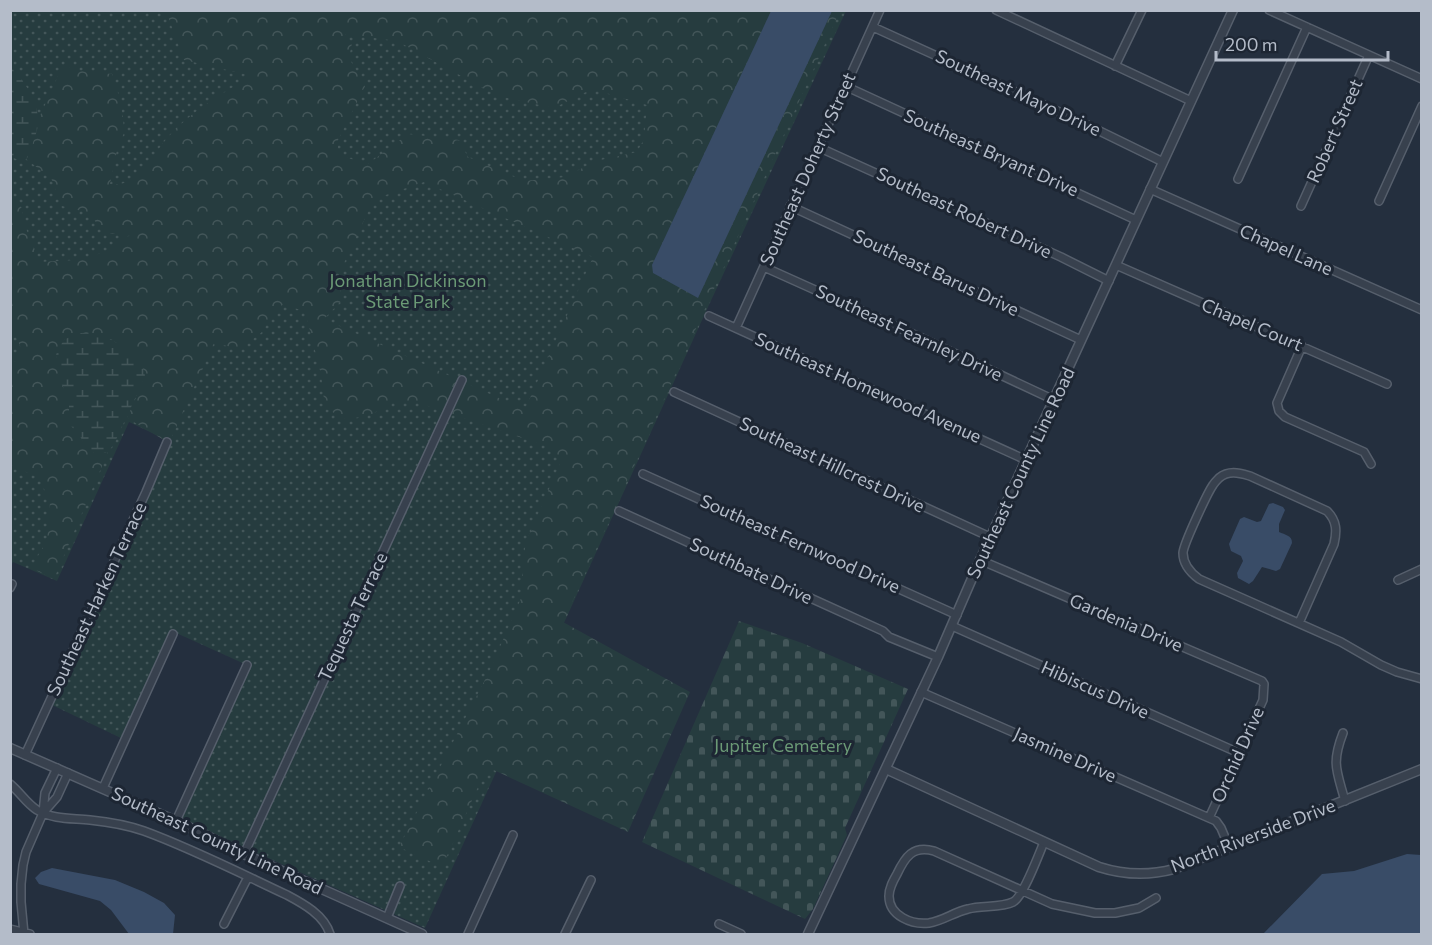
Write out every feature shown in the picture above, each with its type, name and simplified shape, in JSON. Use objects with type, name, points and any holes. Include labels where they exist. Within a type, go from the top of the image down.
[{"type":"street","name":"Southeast Doherty Street","points":[[736,328],[880,10]]},
{"type":"street","points":[[996,10],[1191,101]]},
{"type":"street","points":[[1115,66],[1142,10]]},
{"type":"street","name":"Southeast County Line Road","points":[[808,934],[939,655],[990,537],[1233,10]]},
{"type":"street","points":[[1269,10],[1422,78]]},
{"type":"street","name":"Southeast Mayo Drive","points":[[873,27],[1163,162]]},
{"type":"street","points":[[1238,179],[1307,27]]},
{"type":"street","name":"Robert Street","points":[[1301,206],[1369,55]]},
{"type":"street","name":"Southeast Bryant Drive","points":[[845,86],[1136,220]]},
{"type":"street","points":[[1378,201],[1422,106]]},
{"type":"street","name":"Southeast Robert Drive","points":[[818,147],[1109,281]]},
{"type":"street","name":"Chapel Lane","points":[[1150,189],[1422,310]]},
{"type":"street","name":"Southeast Barus Drive","points":[[790,206],[1081,340]]},
{"type":"street","name":"Chapel Court","points":[[1116,265],[1387,384]]},
{"type":"street","name":"Southeast Fearnley Drive","points":[[764,267],[1054,400]]},
{"type":"street","name":"Southeast Homewood Avenue","points":[[710,316],[1026,460]]},
{"type":"street","points":[[1302,346],[1277,403],[1279,411],[1285,417],[1364,452],[1371,464]]},
{"type":"street","name":"Tequesta Terrace","points":[[244,854],[462,380]]},
{"type":"street","name":"Southeast Hillcrest Drive","points":[[674,392],[990,537]]},
{"type":"street","name":"Southeast Harken Terrace","points":[[26,755],[167,441]]},
{"type":"street","points":[[1299,623],[1334,544],[1337,533],[1332,516],[1327,511],[1250,476],[1230,473],[1220,477],[1212,486],[1186,541],[1183,553],[1189,572],[1199,579],[1341,642],[1380,665],[1422,679]]},
{"type":"street","name":"Southeast Fernwood Drive","points":[[643,474],[957,615]]},
{"type":"street","name":"Southbate Drive","points":[[619,511],[890,637],[939,655]]},
{"type":"street","name":"Gardenia Drive","points":[[980,560],[1258,679],[1264,684],[1264,692]]},
{"type":"street","points":[[1398,580],[1422,569]]},
{"type":"street","name":"Hibiscus Drive","points":[[952,626],[1239,753]]},
{"type":"street","points":[[102,788],[172,634]]},
{"type":"street","points":[[176,821],[247,665]]},
{"type":"street","name":"Jasmine Drive","points":[[921,692],[1209,819]]},
{"type":"street","name":"Orchid Drive","points":[[1229,847],[1216,821],[1209,819],[1263,700],[1264,692]]},
{"type":"street","points":[[1343,733],[1335,759],[1345,801]]},
{"type":"street","name":"Southeast County Line Road","points":[[10,748],[422,934]]},
{"type":"street","points":[[10,929],[26,934],[21,902],[23,865],[42,813],[45,793],[57,768]]},
{"type":"street","name":"North Riverside Drive","points":[[886,769],[1099,867],[1138,875],[1174,869],[1422,770]]},
{"type":"street","points":[[42,813],[57,797],[68,773]]},
{"type":"street","points":[[10,784],[42,813],[60,818],[124,825],[168,840],[248,877],[303,904],[318,915],[330,934]]},
{"type":"street","points":[[468,934],[513,835]]},
{"type":"street","points":[[1044,842],[1022,891],[1015,902],[966,909],[936,922],[922,923],[912,922],[900,916],[891,907],[890,890],[903,861],[913,852],[921,849],[934,851],[1022,891],[1052,904],[1103,914],[1139,908],[1156,898]]},
{"type":"street","points":[[224,924],[248,877]]},
{"type":"street","points":[[565,934],[591,880]]},
{"type":"street","points":[[387,918],[400,886]]},
{"type":"street","points":[[719,924],[741,934]]},
{"type":"green space","name":"Jonathan Dickinson State Park","points":[[11,11],[846,11],[708,307],[425,928],[178,818],[247,665],[174,632],[125,740],[50,704],[169,441],[129,422],[57,581],[13,562],[11,566]]},
{"type":"green space","points":[[166,11],[771,11],[652,265],[698,298],[832,11],[840,11],[563,622],[690,692],[628,832],[487,767],[442,867],[399,847],[489,672],[522,596],[522,567],[526,542],[562,459],[549,447],[416,402],[394,402],[372,414],[347,420],[325,408],[321,374],[305,311],[282,305],[261,333],[240,349],[214,343],[169,443],[127,418],[145,377],[113,340],[85,332],[65,339],[56,355],[62,385],[69,399],[73,430],[89,450],[99,453],[108,452],[54,579],[31,568],[47,540],[50,502],[39,478],[11,465],[11,363],[16,361],[22,350],[11,326],[13,284],[11,199],[20,202],[27,231],[39,262],[77,260],[105,252],[133,233],[103,234],[90,213],[62,206],[51,178],[26,159],[39,118],[63,65],[80,71],[112,74],[123,117],[124,133],[117,150],[110,184],[121,184],[130,180],[140,172],[169,136],[188,118],[219,95],[253,76],[184,60]],"holes":[[[345,34],[397,41],[498,96],[554,108],[592,89],[647,105],[644,139],[637,152],[596,161],[565,177],[524,181],[468,157],[459,140],[408,134],[368,164],[338,155],[338,140],[365,86],[349,58],[352,43]],[[424,182],[593,257],[526,407],[501,399],[324,319],[342,300],[338,276],[374,199]]]},
{"type":"green space","points":[[10,66],[28,89],[37,110],[38,127],[26,159],[11,157]]},
{"type":"green space","points":[[86,332],[108,338],[119,345],[140,364],[145,374],[114,444],[108,452],[97,454],[86,448],[79,434],[69,424],[69,399],[57,368],[56,355],[65,339]]},
{"type":"green space","name":"Jupiter Cemetery","points":[[739,621],[802,643],[908,689],[845,828],[847,835],[813,909],[805,919],[642,842]]},
{"type":"water","points":[[771,11],[832,11],[698,298],[653,273],[652,265]]},
{"type":"water","points":[[1273,503],[1285,510],[1279,524],[1279,532],[1289,537],[1292,543],[1280,569],[1276,571],[1262,567],[1249,584],[1238,578],[1237,573],[1243,561],[1241,556],[1231,551],[1229,544],[1240,519],[1244,517],[1257,522],[1261,521],[1269,504]]},
{"type":"water","points":[[1407,854],[1421,855],[1421,934],[1263,934],[1322,874],[1354,871]]},
{"type":"water","points":[[52,868],[115,880],[144,892],[164,903],[175,915],[173,934],[129,934],[111,910],[100,901],[39,884],[35,878],[41,872]]}]
